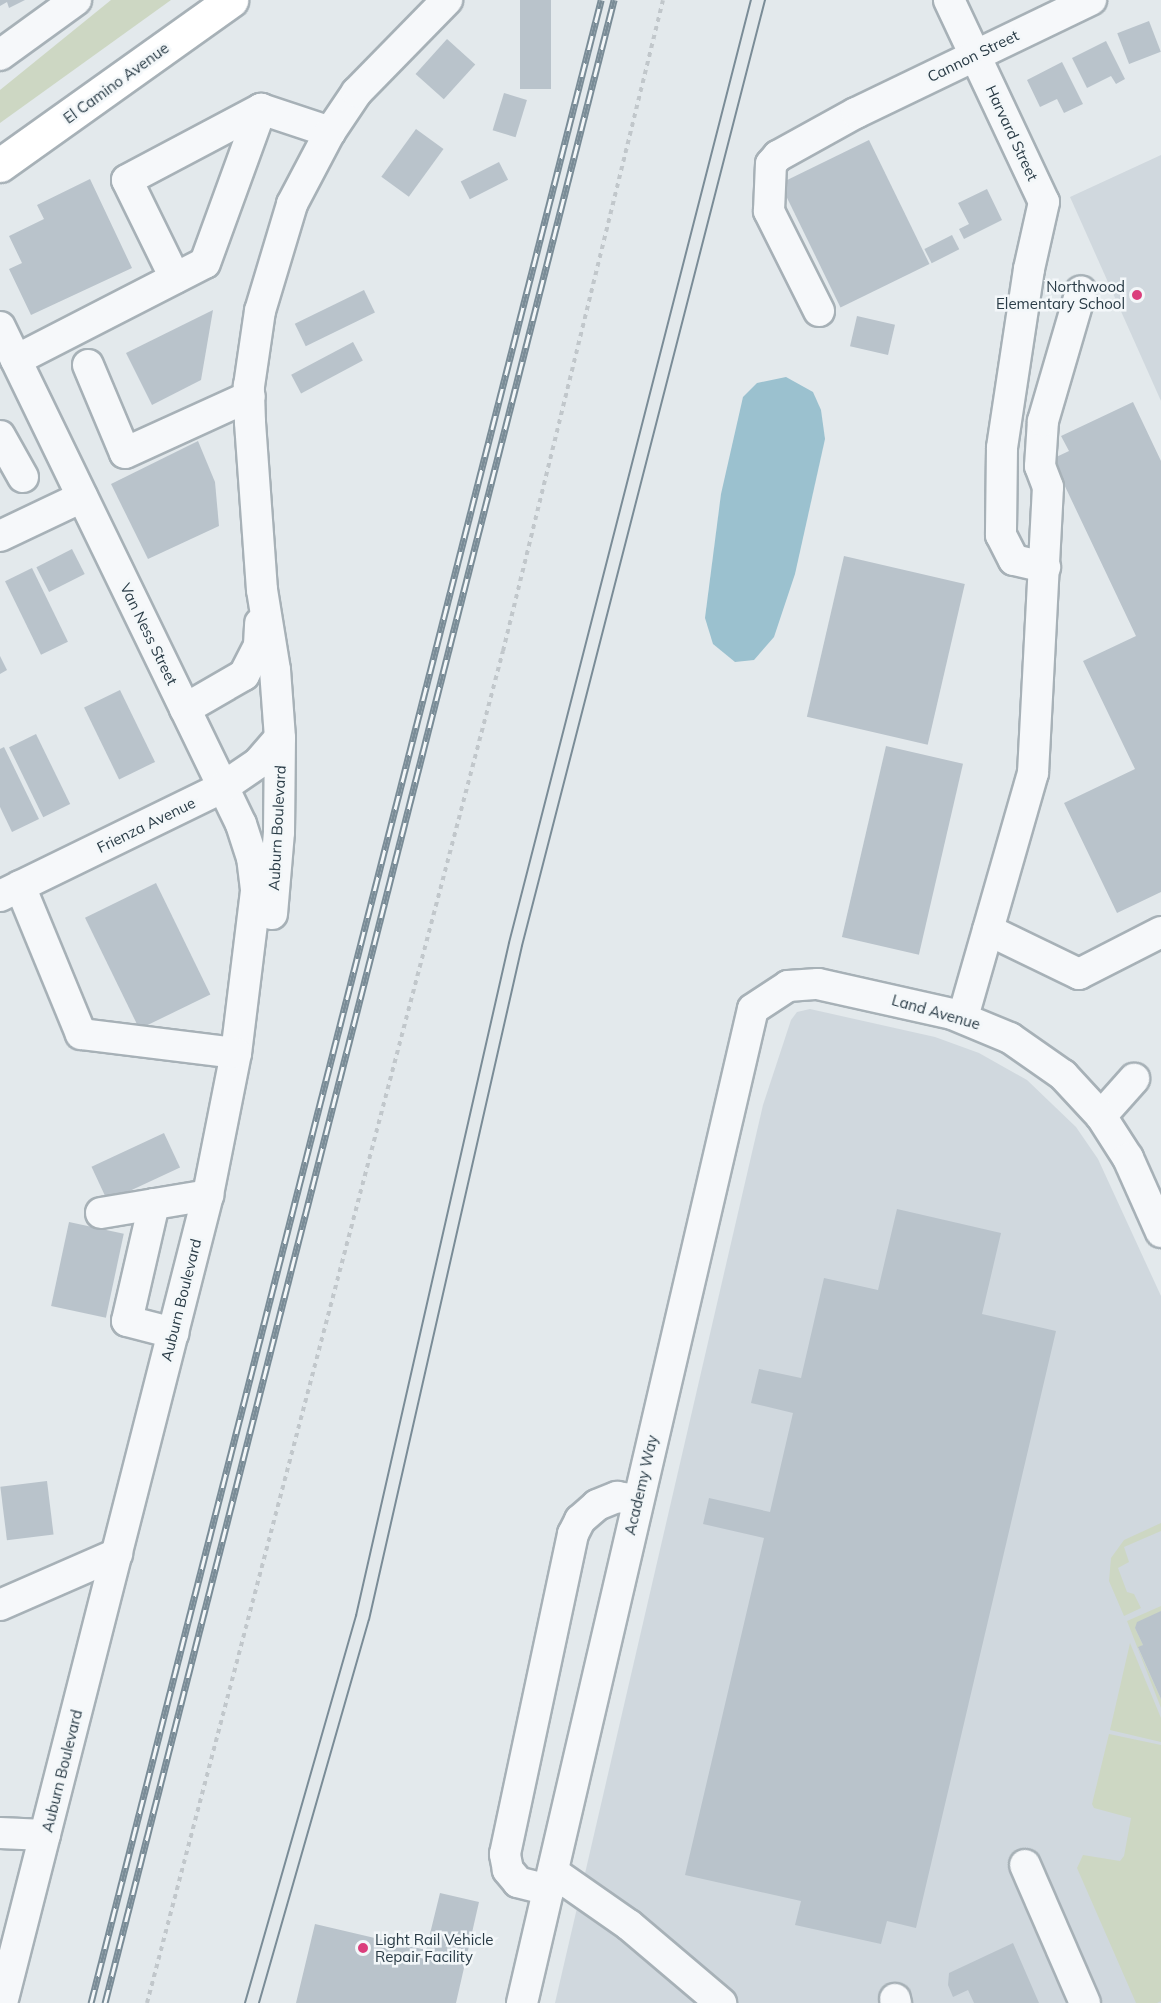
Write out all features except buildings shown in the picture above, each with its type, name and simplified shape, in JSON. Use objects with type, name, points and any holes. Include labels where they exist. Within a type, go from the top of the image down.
[{"type":"main road","name":"El Camino Avenue","points":[[0,165],[231,0]]},
{"type":"street","points":[[0,55],[76,0]]},
{"type":"street","name":"Auburn Boulevard","points":[[3,1991],[208,1195],[236,1053],[251,952],[271,924],[280,820],[280,738],[275,670],[262,590],[250,396],[253,348],[268,277],[292,204],[330,132],[373,74],[447,0]]},
{"type":"street","name":"Harvard Street","points":[[949,0],[1044,202],[1029,269],[1002,448],[1001,535],[1014,560],[1045,567]]},
{"type":"street","name":"Cannon Street","points":[[819,311],[769,211],[771,164],[778,156],[856,113],[1091,0]]},
{"type":"street","points":[[16,360],[205,263],[261,109]]},
{"type":"street","points":[[176,278],[127,180],[261,109],[330,132]]},
{"type":"street","points":[[963,1017],[1033,773],[1048,486],[1040,466],[1043,421],[1081,291]]},
{"type":"street","name":"Van Ness Street","points":[[1,330],[223,787],[252,857],[256,891],[251,952]]},
{"type":"street","points":[[88,365],[125,453],[250,396]]},
{"type":"street","points":[[23,477],[0,434],[41,412]]},
{"type":"street","points":[[0,536],[82,497]]},
{"type":"street","name":"Auburn Boulevard","points":[[185,709],[236,683],[251,666],[259,645],[262,590]]},
{"type":"street","name":"Frienza Avenue","points":[[10,891],[223,787],[258,764],[280,738]]},
{"type":"street","points":[[10,891],[81,1034],[236,1053]]},
{"type":"street","points":[[988,930],[1079,974],[1161,932]]},
{"type":"street","name":"Land Avenue","points":[[788,986],[818,984],[963,1017],[1010,1038],[1040,1056],[1101,1116],[1128,1158],[1161,1232]]},
{"type":"street","name":"Academy Way","points":[[522,2003],[753,1009],[788,986]]},
{"type":"street","points":[[1101,1116],[1134,1079]]},
{"type":"street","points":[[101,1213],[208,1195]]},
{"type":"street","points":[[154,1204],[127,1322],[173,1333]]},
{"type":"street","points":[[638,1500],[617,1497],[597,1505],[580,1520],[573,1534],[505,1854],[508,1870],[518,1882],[551,1881],[629,1925],[721,2003]]},
{"type":"street","points":[[0,1605],[117,1554]]},
{"type":"street","points":[[0,1833],[45,1835]]},
{"type":"street","points":[[1025,1865],[1086,2003]]},
{"type":"path","points":[[147,2003],[503,651],[663,0]]},
{"type":"shaded area","name":"Northwood Elementary School","points":[[1161,155],[1161,401],[1070,197]]},
{"type":"shaded area","points":[[810,1009],[935,1037],[979,1053],[1027,1080],[1076,1127],[1098,1159],[1161,1296],[1161,2003],[555,2003],[763,1105],[791,1020],[797,1012]]},
{"type":"green space","points":[[111,0],[171,0],[0,123],[0,90]]},
{"type":"green space","points":[[1161,1523],[1161,1531],[1124,1547],[1129,1562],[1118,1568],[1127,1592],[1134,1594],[1141,1608],[1124,1616],[1109,1581],[1111,1558],[1124,1540]]},
{"type":"green space","points":[[1161,1606],[1161,1611],[1135,1628],[1143,1645],[1138,1648],[1161,1699],[1161,1708],[1127,1621]]},
{"type":"green space","points":[[1130,1643],[1161,1718],[1161,1742],[1110,1730]]},
{"type":"green space","points":[[1109,1734],[1161,1745],[1161,2001],[1157,2003],[1136,2003],[1077,1868],[1083,1855],[1120,1861],[1124,1856],[1131,1818],[1094,1808],[1092,1804]]},
{"type":"water","points":[[786,377],[813,392],[821,410],[825,439],[795,574],[774,637],[754,660],[735,662],[713,644],[705,618],[721,494],[743,397],[757,383]]},
{"type":"tram line","points":[[245,2003],[356,1616],[509,943],[751,0]]},
{"type":"tram line","points":[[259,2003],[369,1620],[522,946],[765,0]]},
{"type":"railway","points":[[91,2003],[601,0]]},
{"type":"railway","points":[[105,2003],[614,0]]},
{"type":"place","name":"Northwood Elementary School","points":[[1137,295]]},
{"type":"place","name":"Light Rail Vehicle Repair Facility","points":[[363,1948]]}]
